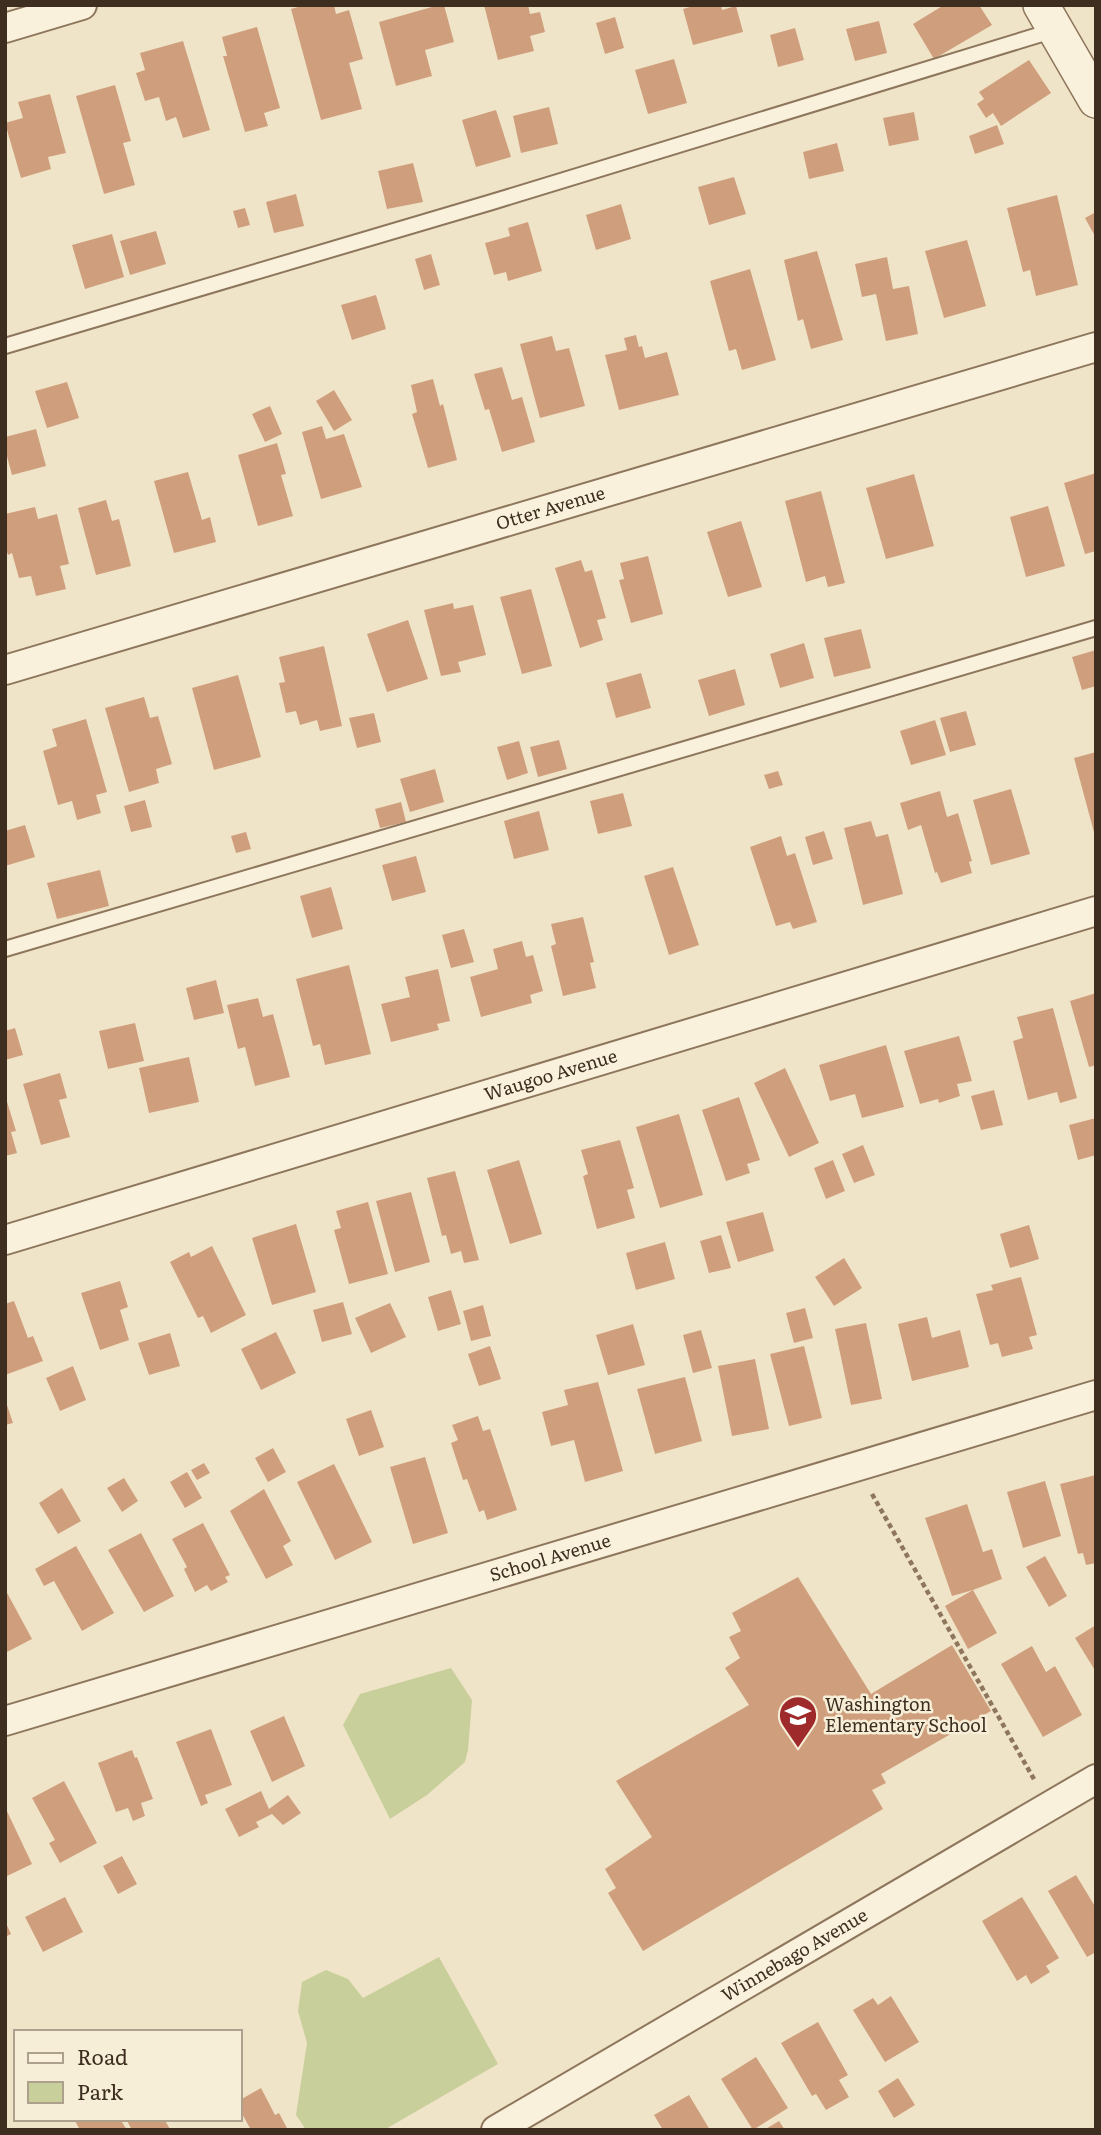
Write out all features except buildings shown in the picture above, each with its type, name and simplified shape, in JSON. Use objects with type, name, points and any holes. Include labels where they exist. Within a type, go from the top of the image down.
[{"type":"street","points":[[5,28],[82,5]]},
{"type":"street","points":[[1048,17],[1096,100]]},
{"type":"street","name":"Otter Avenue","points":[[5,670],[1096,347]]},
{"type":"street","name":"Waugoo Avenue","points":[[5,1240],[1096,911]]},
{"type":"street","name":"School Avenue","points":[[5,1721],[1096,1395]]},
{"type":"street","name":"Winnebago Avenue","points":[[496,2130],[1096,1779]]},
{"type":"lane","points":[[5,346],[492,202],[1048,17]]},
{"type":"lane","points":[[5,950],[1096,628]]},
{"type":"path","points":[[856,1466],[1049,1806]]},
{"type":"green space","points":[[451,1668],[472,1700],[465,1762],[427,1795],[390,1819],[343,1725],[360,1694]]},
{"type":"green space","points":[[439,1957],[498,2064],[384,2130],[306,2130],[296,2115],[307,2043],[298,2011],[302,1982],[326,1970],[348,1979],[363,1998]]},
{"type":"place","name":"Washington Elementary School","points":[[798,1749]]}]
